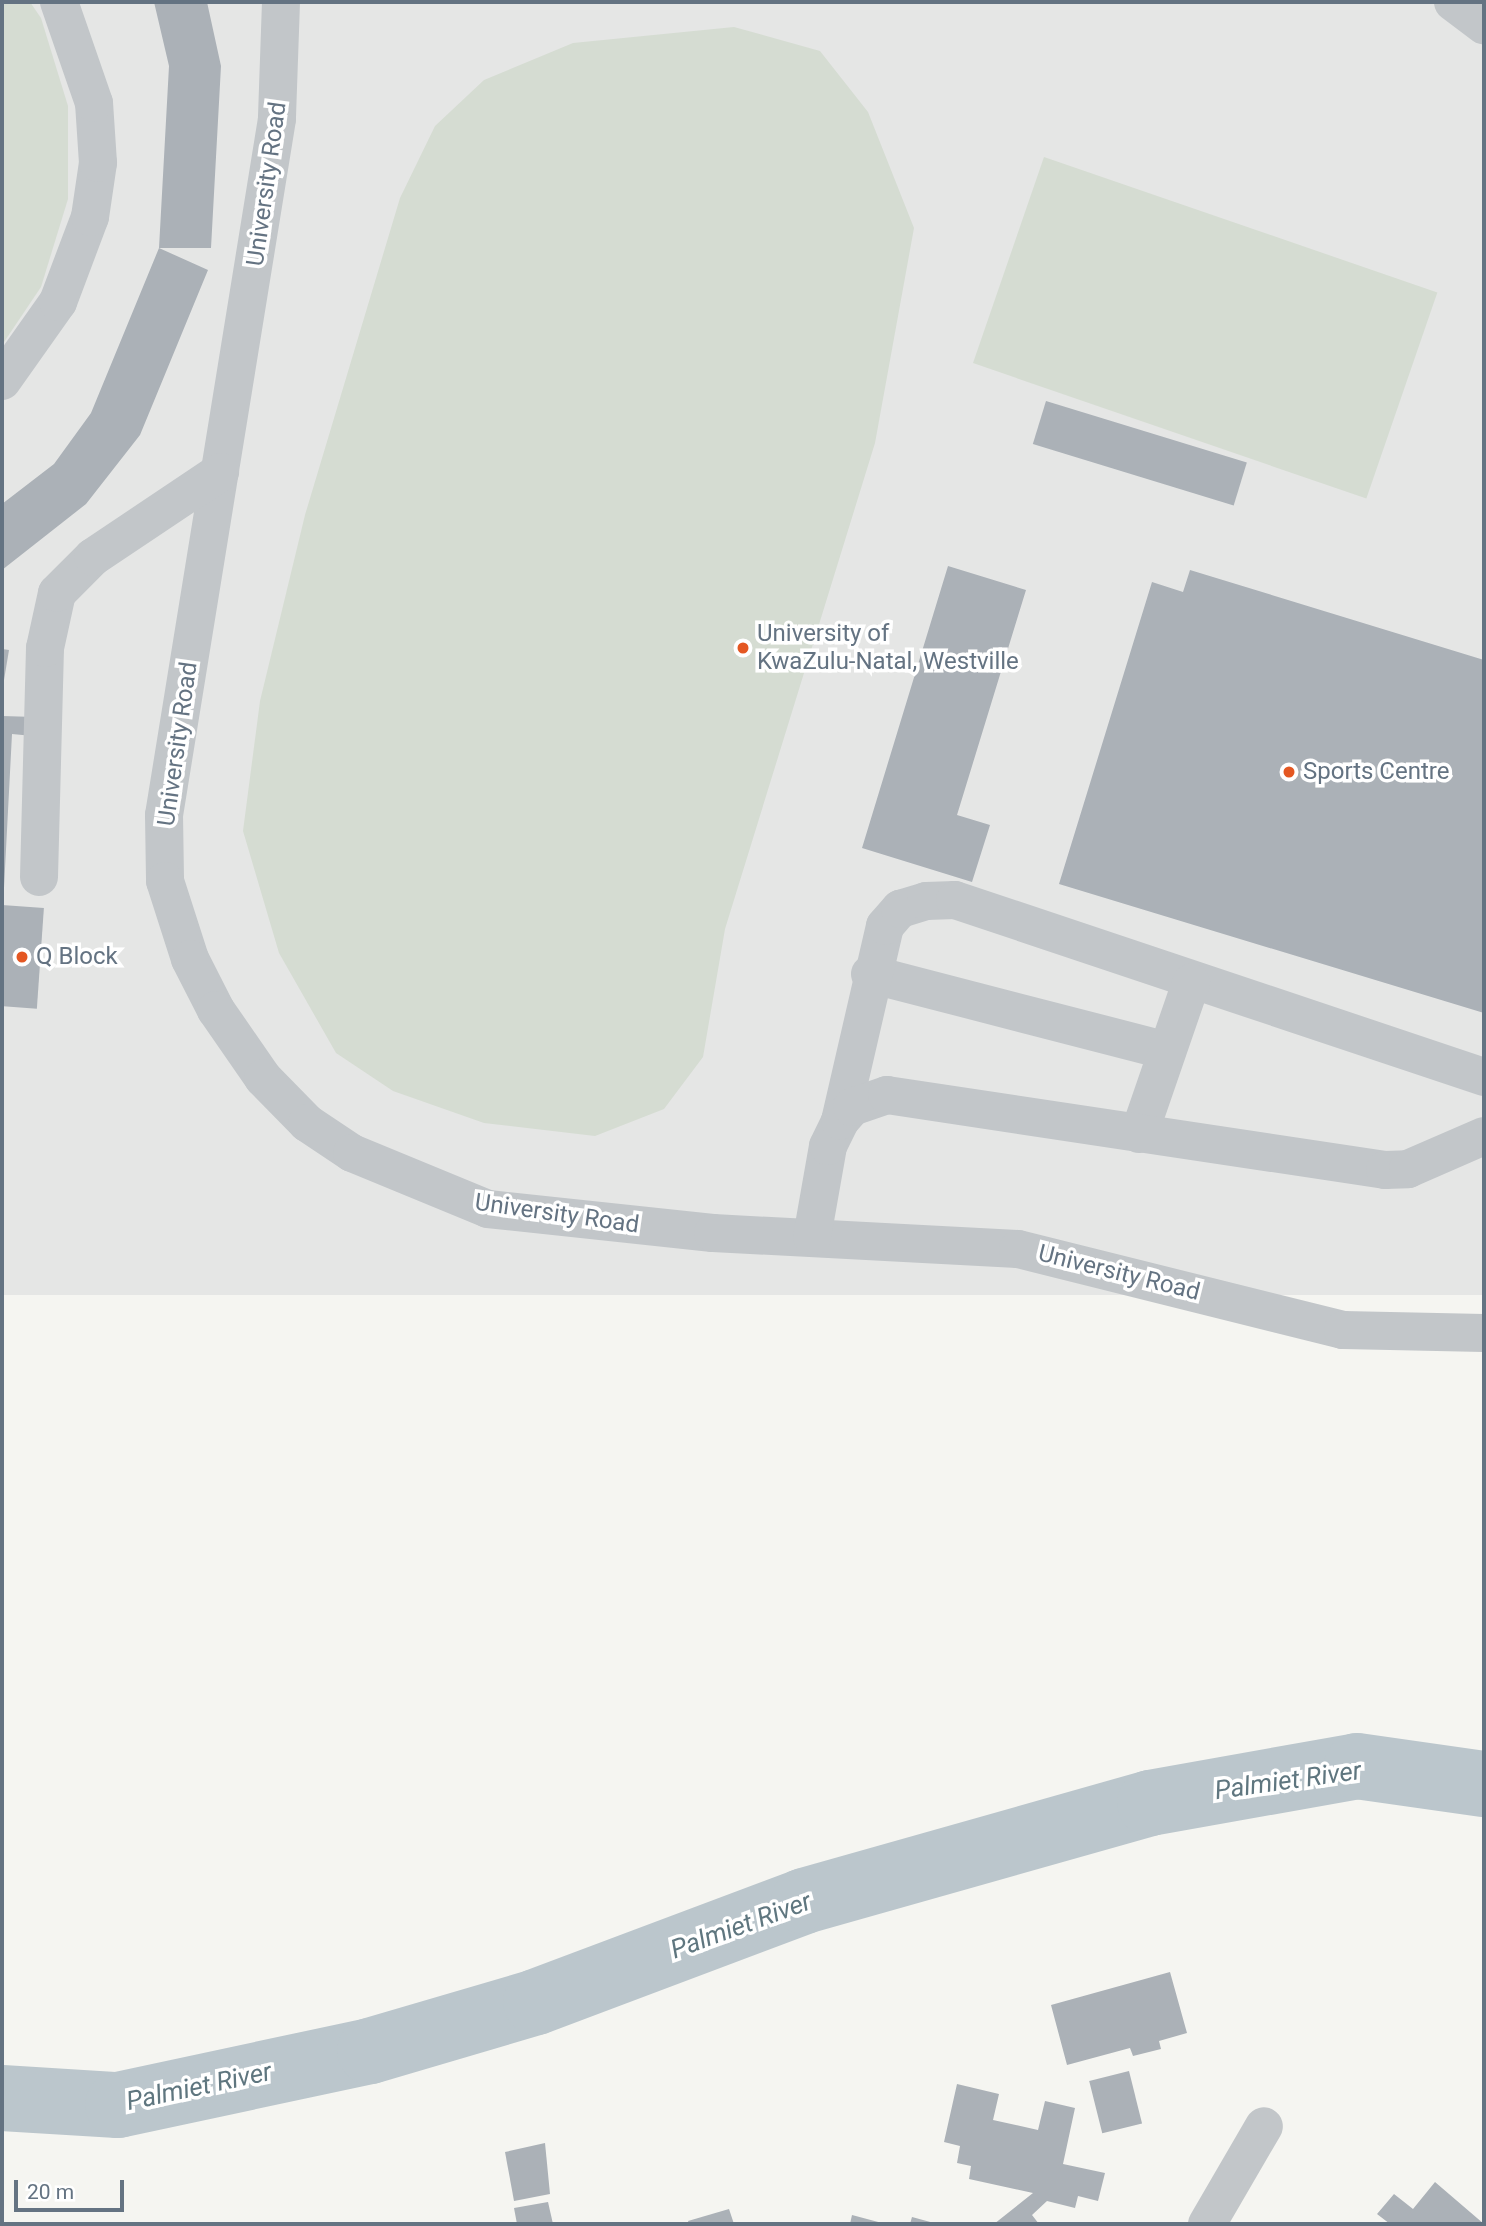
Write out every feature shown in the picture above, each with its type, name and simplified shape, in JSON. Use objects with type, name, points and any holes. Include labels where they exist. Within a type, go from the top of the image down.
[{"type":"street","points":[[2,381],[58,302],[78,258],[94,190],[94,103],[59,2]]},
{"type":"street","name":"University Road","points":[[281,2],[277,119],[164,815],[165,881],[211,1000],[263,1078],[307,1123],[352,1153],[488,1209],[573,1222],[1018,1249],[1343,1330],[1484,1333]]},
{"type":"street","points":[[1453,2],[1484,25]]},
{"type":"street","points":[[39,877],[45,648],[57,593],[93,557],[220,472]]},
{"type":"street","points":[[812,1237],[828,1146],[840,1121],[870,974],[884,926],[900,909],[955,900],[1191,983],[1484,1077]]},
{"type":"street","points":[[870,974],[1167,1051]]},
{"type":"street","points":[[1139,1134],[1191,983]]},
{"type":"street","points":[[840,1121],[867,1100],[912,1095],[1139,1134],[1385,1170],[1408,1169],[1484,1136]]},
{"type":"street","points":[[1207,2224],[1264,2126]]},
{"type":"shaded area","name":"University of KwaZulu-Natal, Westville","points":[[2,2],[1484,2],[1484,1295],[2,1295]]},
{"type":"shaded area","points":[[2,2],[30,2],[41,18],[68,106],[68,199],[41,287],[2,345]]},
{"type":"shaded area","points":[[734,27],[820,51],[868,112],[914,228],[875,443],[725,929],[703,1057],[664,1109],[595,1136],[484,1123],[393,1091],[336,1053],[279,953],[243,831],[260,701],[305,515],[400,198],[435,126],[484,80],[573,43]]},
{"type":"shaded area","points":[[1044,157],[1437,292],[1366,499],[973,363]]},
{"type":"building","points":[[154,2],[207,2],[221,66],[211,248],[159,248],[169,66]]},
{"type":"building","points":[[159,248],[208,270],[140,435],[86,504],[2,570],[2,504],[54,464],[91,413]]},
{"type":"building","points":[[1046,401],[1247,462],[1234,505],[1033,444]]},
{"type":"building","points":[[948,566],[1026,590],[957,815],[990,825],[972,882],[862,848]]},
{"type":"building","name":"Sports Centre","points":[[1190,570],[1484,660],[1484,1013],[1059,884],[1152,582],[1183,592]]},
{"type":"building","points":[[2,649],[9,650],[2,692]]},
{"type":"building","name":"Q Block","points":[[2,716],[35,717],[33,736],[12,734],[4,888]]},
{"type":"building","name":"Q Block","points":[[2,905],[44,908],[37,1009],[2,1006]]},
{"type":"building","points":[[1170,1972],[1187,2033],[1159,2041],[1161,2049],[1133,2056],[1130,2048],[1067,2065],[1051,2005]]},
{"type":"building","points":[[1129,2071],[1142,2123],[1102,2133],[1089,2081]]},
{"type":"building","points":[[957,2084],[999,2094],[993,2120],[1038,2130],[1045,2101],[1075,2108],[1063,2164],[1105,2173],[1098,2201],[1078,2196],[1075,2208],[1047,2201],[1032,2215],[1039,2224],[994,2224],[1033,2193],[969,2179],[971,2166],[957,2163],[960,2146],[944,2142]]},
{"type":"building","points":[[545,2143],[550,2194],[514,2201],[505,2152]]},
{"type":"building","points":[[1435,2182],[1484,2224],[1390,2224],[1377,2214],[1394,2194],[1413,2209]]},
{"type":"building","points":[[548,2202],[553,2224],[517,2224],[514,2208]]},
{"type":"building","points":[[729,2209],[734,2224],[689,2224],[688,2221]]},
{"type":"building","points":[[852,2215],[882,2223],[882,2224],[850,2224]]},
{"type":"building","points":[[912,2217],[934,2223],[910,2224]]},
{"type":"waterway","name":"Palmiet River","points":[[2,2098],[118,2105],[370,2051],[536,2002],[804,1901],[1150,1803],[1357,1766],[1484,1784]]},
{"type":"place","name":"University of KwaZulu-Natal, Westville","points":[[743,648]]},
{"type":"place","name":"Sports Centre","points":[[1289,772]]},
{"type":"place","name":"Q Block","points":[[22,957]]}]
